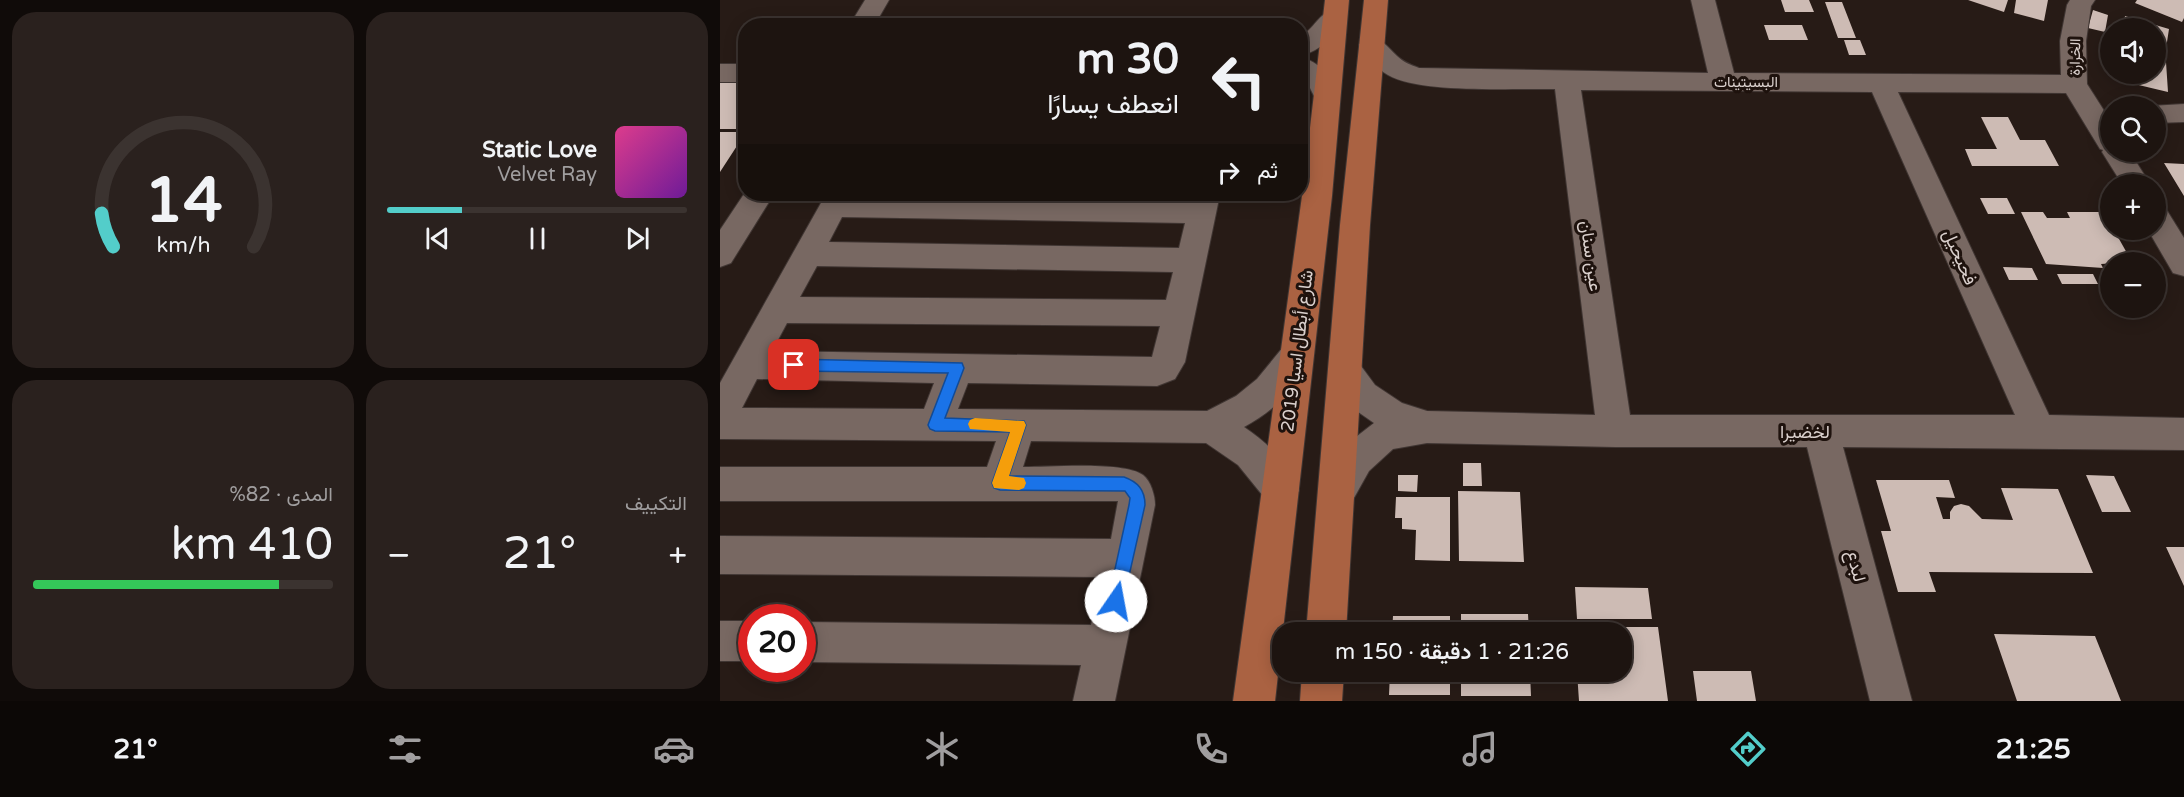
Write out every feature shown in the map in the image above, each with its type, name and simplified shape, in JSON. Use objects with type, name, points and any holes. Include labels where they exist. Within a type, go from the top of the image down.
[{"type":"main road","points":[[1327,622],[1355,225],[1376,0]]},
{"type":"main road","name":"شارع أبطال اسيا 2019","points":[[1254,701],[1317,196],[1335,8]]},
{"type":"main road","points":[[1321,701],[1322,682]]},
{"type":"street","points":[[866,18],[878,0]]},
{"type":"street","points":[[1703,0],[1723,82]]},
{"type":"street","name":"الخرارة","points":[[2083,0],[2079,5],[2073,41],[2074,84],[2100,112]]},
{"type":"street","points":[[1308,43],[1319,37],[1335,8]]},
{"type":"street","name":"البسيتينات","points":[[1372,45],[1387,63],[1398,71],[1418,76],[1567,81],[2074,84]]},
{"type":"street","points":[[1308,70],[1323,85],[1326,96]]},
{"type":"street","points":[[720,73],[738,73]]},
{"type":"street","name":"البسيتينات","points":[[1367,108],[1393,82],[1418,76]]},
{"type":"street","name":"عين سنان","points":[[1567,81],[1615,431]]},
{"type":"street","name":"فحيحيل","points":[[1881,83],[2039,431]]},
{"type":"street","points":[[2166,114],[2184,113]]},
{"type":"street","points":[[720,255],[755,201]]},
{"type":"street","points":[[720,416],[836,201]]},
{"type":"street","points":[[748,365],[1157,372],[1163,369],[1168,362],[1204,203],[959,201]]},
{"type":"street","points":[[2166,234],[2184,264]]},
{"type":"street","points":[[807,254],[1192,260]]},
{"type":"street","points":[[777,310],[1180,313]]},
{"type":"street","points":[[720,423],[1210,427],[1253,405],[1285,374],[1296,356]]},
{"type":"street","points":[[935,425],[957,368]]},
{"type":"street","name":"لخضيرا","points":[[1346,372],[1362,396],[1391,415],[1427,427]]},
{"type":"street","points":[[1000,483],[1019,425]]},
{"type":"street","points":[[1210,427],[1244,446],[1265,466],[1281,490]]},
{"type":"street","name":"لخضيرا","points":[[1337,493],[1356,459],[1384,435],[1427,427],[1615,431],[2039,431],[2184,434]]},
{"type":"street","name":"لبدع","points":[[1821,432],[1891,701]]},
{"type":"street","points":[[720,484],[1000,483],[1124,484],[1130,486],[1137,496],[1137,505],[1094,701]]},
{"type":"street","points":[[720,555],[1126,558]]},
{"type":"street","points":[[720,641],[738,642]]},
{"type":"street","points":[[816,642],[1107,645]]},
{"type":"building","points":[[1781,0],[1809,0],[1814,12],[1785,12]]},
{"type":"building","points":[[1968,0],[2008,0],[2004,12]]},
{"type":"building","points":[[2016,0],[2048,0],[2044,21],[2014,13]]},
{"type":"building","points":[[2137,0],[2184,0],[2184,18],[2182,22],[2135,3]]},
{"type":"building","points":[[1825,2],[1842,2],[1856,38],[1838,38]]},
{"type":"building","points":[[2093,10],[2108,15],[2107,18],[2100,18],[2100,31],[2088,28]]},
{"type":"building","points":[[1764,25],[1802,25],[1808,40],[1769,40]]},
{"type":"building","points":[[2166,28],[2169,29],[2166,48]]},
{"type":"building","points":[[1844,40],[1860,40],[1866,55],[1849,55]]},
{"type":"building","points":[[2166,62],[2168,92],[2134,84],[2166,84]]},
{"type":"building","points":[[720,81],[738,81],[738,129],[720,129]]},
{"type":"building","points":[[1981,117],[2008,117],[2020,140],[2045,140],[2059,166],[1972,166],[1965,149],[1997,149]]},
{"type":"building","points":[[720,132],[738,132],[738,144],[720,172]]},
{"type":"building","points":[[2164,163],[2184,164],[2184,196]]},
{"type":"building","points":[[1980,198],[2007,198],[2015,214],[1988,214]]},
{"type":"building","points":[[2021,212],[2043,212],[2047,218],[2070,218],[2067,212],[2100,212],[2100,240],[2120,240],[2126,252],[2100,252],[2100,268],[2046,264]]},
{"type":"building","points":[[2003,267],[2032,268],[2038,280],[2009,280]]},
{"type":"building","points":[[2057,274],[2093,274],[2098,284],[2062,284]]},
{"type":"building","points":[[1463,463],[1481,463],[1482,486],[1463,486]]},
{"type":"building","points":[[1398,475],[1418,475],[1417,492],[1398,491]]},
{"type":"building","points":[[2086,475],[2114,476],[2131,512],[2102,512]]},
{"type":"building","points":[[1876,480],[1949,480],[1955,498],[1936,497],[1943,519],[1950,519],[1950,512],[1954,506],[1961,504],[1969,506],[1982,519],[2013,520],[2001,488],[2058,489],[2093,573],[1929,572],[1936,592],[1898,592],[1881,531],[1891,531]]},
{"type":"building","points":[[1458,491],[1520,492],[1524,562],[1459,561]]},
{"type":"building","points":[[1396,497],[1450,497],[1450,561],[1415,560],[1416,530],[1402,529],[1402,518],[1395,518]]},
{"type":"building","points":[[2166,547],[2184,547],[2184,586]]},
{"type":"building","points":[[1575,587],[1648,588],[1652,619],[1577,619]]},
{"type":"building","points":[[1461,614],[1528,614],[1528,622],[1461,622]]},
{"type":"building","points":[[1393,616],[1450,616],[1450,622],[1393,622]]},
{"type":"building","points":[[1632,627],[1658,627],[1668,701],[1579,701],[1578,682],[1632,682]]},
{"type":"building","points":[[1994,634],[2095,636],[2121,701],[2017,701]]},
{"type":"building","points":[[1693,671],[1751,671],[1756,701],[1697,701]]},
{"type":"building","points":[[1390,682],[1450,682],[1450,695],[1389,695]]},
{"type":"building","points":[[1461,682],[1530,682],[1531,696],[1461,696]]},
{"type":"slow traffic","points":[[975,424],[1019,425],[1000,483],[1019,483]]},
{"type":"route","points":[[794,365],[957,368],[935,425],[1019,425],[1000,483],[1124,484],[1130,486],[1137,496],[1137,505],[1116,601]]}]
